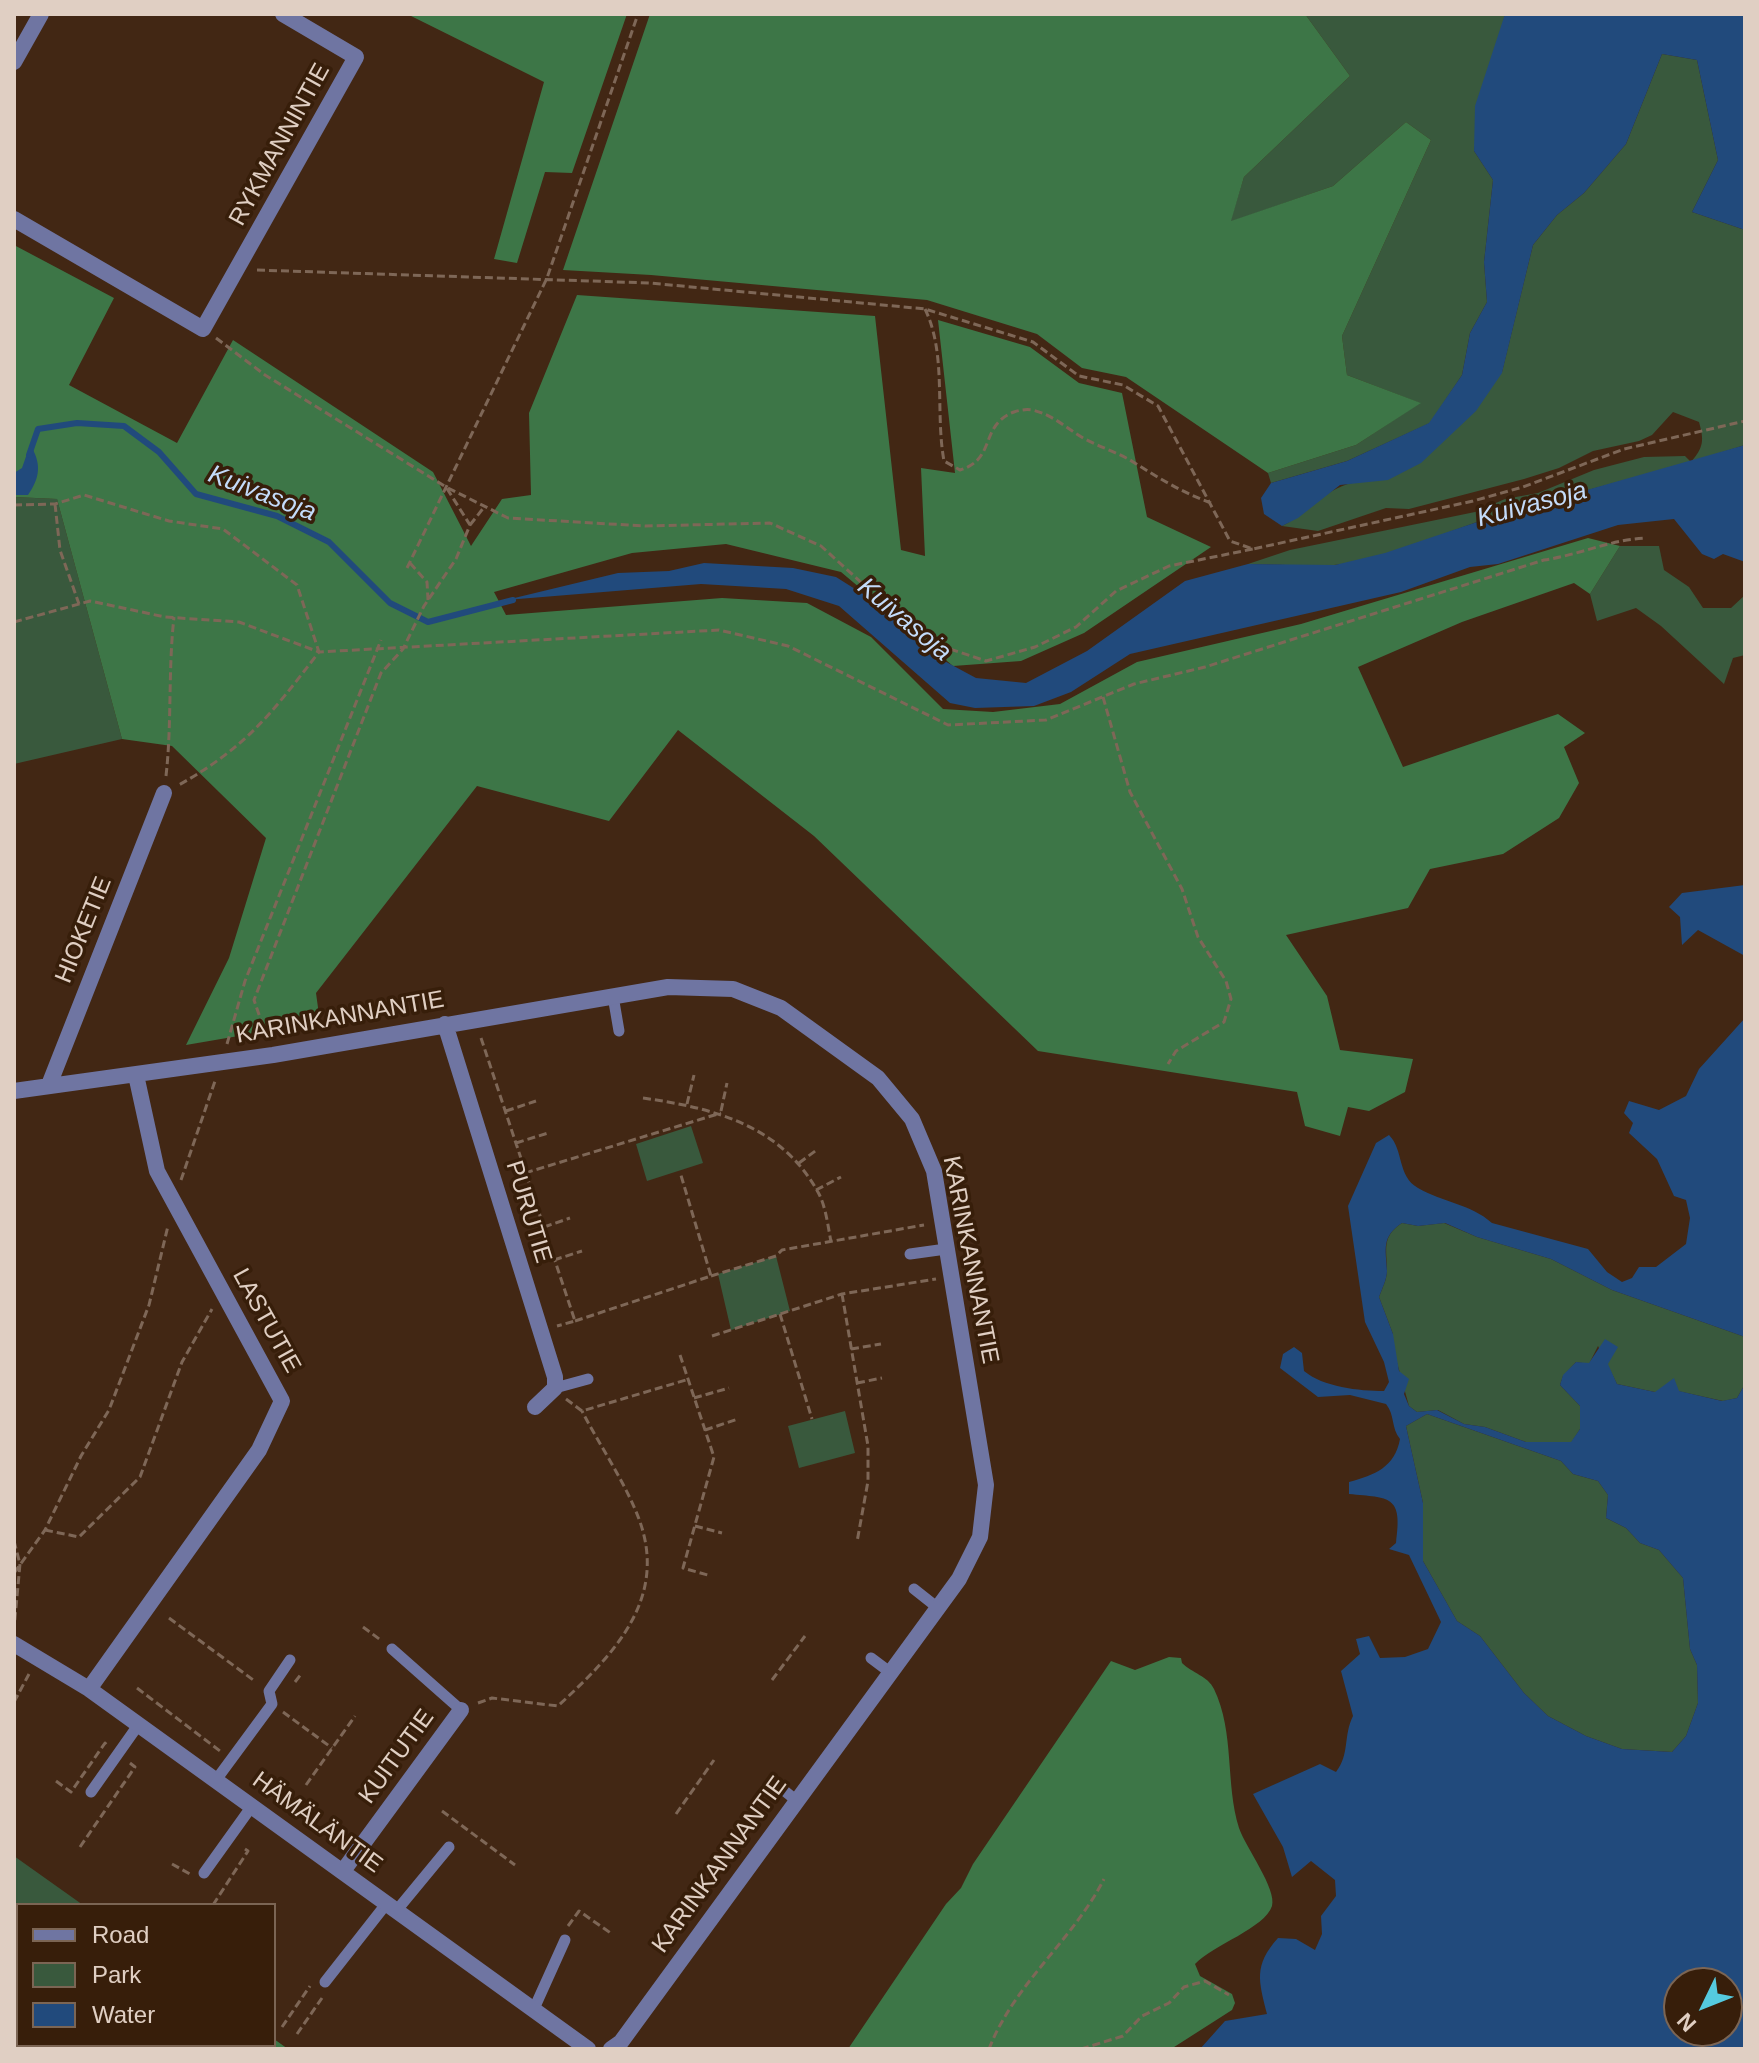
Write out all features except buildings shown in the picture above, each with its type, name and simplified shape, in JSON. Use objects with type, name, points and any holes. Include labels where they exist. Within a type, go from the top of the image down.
[{"type":"street","points":[[14,62],[41,14]]},
{"type":"street","name":"RYKMANNINTIE","points":[[203,329],[356,57],[283,14]]},
{"type":"street","points":[[14,219],[203,329]]},
{"type":"street","name":"HIOKETIE","points":[[49,1085],[164,793]]},
{"type":"street","name":"KARINKANNANTIE","points":[[14,1091],[273,1055],[668,987],[733,989],[781,1008],[878,1078],[912,1119],[934,1171],[986,1485],[980,1537],[959,1579],[621,2042],[611,2049]]},
{"type":"street","name":"PURUTIE","points":[[445,1024],[555,1377],[555,1388]]},
{"type":"street","name":"LASTUTIE","points":[[89,1689],[259,1450],[282,1401],[157,1171],[136,1075]]},
{"type":"street","points":[[535,1407],[555,1388]]},
{"type":"street","name":"HÄMÄLÄNTIE","points":[[14,1644],[89,1689],[139,1724],[588,2049]]},
{"type":"street","name":"KUITUTIE","points":[[343,1871],[461,1710]]},
{"type":"lane","points":[[613,996],[619,1031]]},
{"type":"lane","points":[[910,1254],[946,1249]]},
{"type":"lane","points":[[555,1388],[588,1379]]},
{"type":"lane","points":[[914,1589],[938,1608]]},
{"type":"lane","points":[[392,1649],[461,1710]]},
{"type":"lane","points":[[871,1658],[891,1673]]},
{"type":"lane","points":[[216,1780],[272,1704],[269,1691],[290,1660]]},
{"type":"lane","points":[[91,1792],[139,1724]]},
{"type":"lane","points":[[776,1784],[797,1801]]},
{"type":"lane","points":[[204,1873],[252,1806]]},
{"type":"lane","points":[[325,1982],[449,1847]]},
{"type":"lane","points":[[533,2011],[565,1940]]},
{"type":"path","points":[[428,600],[427,582],[408,565],[547,278],[638,14]]},
{"type":"path","points":[[239,269],[650,283],[925,309],[1033,342],[1079,376],[1123,385],[1158,406],[1230,541],[1253,549]]},
{"type":"path","points":[[925,309],[933,324],[944,461],[960,470],[972,467],[985,455],[993,426],[1005,416],[1031,410],[1057,419],[1084,439],[1129,459],[1182,492],[1212,503]]},
{"type":"path","points":[[203,329],[265,375],[446,487],[508,518],[645,526],[770,523],[821,546],[918,634],[944,647],[986,661],[1035,647],[1076,627],[1116,591],[1169,566],[1473,501],[1523,487],[1624,449],[1745,421]]},
{"type":"path","points":[[446,487],[470,525]]},
{"type":"path","points":[[14,505],[55,504],[84,495],[169,521],[223,529],[297,585],[319,652]]},
{"type":"path","points":[[55,504],[60,550],[79,604]]},
{"type":"path","points":[[273,1055],[254,1000],[376,684],[381,673],[403,649],[424,606],[456,559],[470,525],[485,506]]},
{"type":"path","points":[[14,622],[90,601],[174,617],[239,622],[319,652],[719,630],[788,646],[948,725],[1046,720],[1103,697],[1544,560],[1577,555],[1615,540],[1645,538]]},
{"type":"path","points":[[164,793],[172,719],[169,666],[174,617]]},
{"type":"path","points":[[14,1573],[45,1530],[81,1456],[109,1410],[149,1305],[173,1201],[245,981],[381,640]]},
{"type":"path","points":[[164,793],[220,762],[264,723],[319,652]]},
{"type":"path","points":[[1103,697],[1130,792],[1182,889],[1198,937],[1226,981],[1231,999],[1224,1022],[1176,1051],[1168,1064]]},
{"type":"path","points":[[475,1020],[575,1321]]},
{"type":"path","points":[[687,1104],[694,1075]]},
{"type":"path","points":[[722,1112],[727,1083]]},
{"type":"path","points":[[643,1098],[722,1112],[754,1128],[797,1164],[816,1190],[831,1242]]},
{"type":"path","points":[[505,1111],[536,1101]]},
{"type":"path","points":[[525,1173],[722,1112]]},
{"type":"path","points":[[516,1143],[548,1133]]},
{"type":"path","points":[[797,1164],[818,1149]]},
{"type":"path","points":[[680,1172],[711,1276]]},
{"type":"path","points":[[816,1190],[841,1177]]},
{"type":"path","points":[[544,1227],[570,1218]]},
{"type":"path","points":[[540,1332],[776,1256],[782,1250],[942,1222]]},
{"type":"path","points":[[554,1260],[582,1251]]},
{"type":"path","points":[[712,1336],[842,1294],[951,1276]]},
{"type":"path","points":[[45,1530],[79,1537],[140,1477],[182,1362],[222,1291]]},
{"type":"path","points":[[842,1294],[868,1446],[868,1481],[857,1542]]},
{"type":"path","points":[[780,1314],[812,1419]]},
{"type":"path","points":[[851,1349],[881,1344]]},
{"type":"path","points":[[680,1355],[714,1457],[683,1568],[711,1576]]},
{"type":"path","points":[[857,1383],[882,1378]]},
{"type":"path","points":[[582,1411],[688,1379]]},
{"type":"path","points":[[461,1710],[492,1698],[558,1706],[607,1660],[638,1612],[649,1569],[639,1519],[582,1411],[555,1388]]},
{"type":"path","points":[[694,1398],[729,1388]]},
{"type":"path","points":[[705,1430],[738,1419]]},
{"type":"path","points":[[695,1526],[722,1533]]},
{"type":"path","points":[[14,1541],[20,1564],[14,1629]]},
{"type":"path","points":[[169,1618],[269,1691]]},
{"type":"path","points":[[363,1627],[392,1649]]},
{"type":"path","points":[[772,1680],[805,1636]]},
{"type":"path","points":[[14,1702],[38,1658]]},
{"type":"path","points":[[294,1684],[302,1673]]},
{"type":"path","points":[[137,1688],[231,1759]]},
{"type":"path","points":[[277,1708],[332,1748]]},
{"type":"path","points":[[306,1785],[355,1716]]},
{"type":"path","points":[[676,1814],[714,1760]]},
{"type":"path","points":[[442,1811],[515,1865]]},
{"type":"path","points":[[989,2049],[1014,1999],[1046,1963],[1104,1879]]},
{"type":"path","points":[[565,1940],[564,1930],[579,1911],[612,1934]]},
{"type":"path","points":[[282,2027],[317,1975],[330,1986],[297,2034]]},
{"type":"path","points":[[1081,2049],[1123,2036],[1142,2016],[1169,2003],[1184,1987],[1205,1981],[1229,1995]]},
{"type":"green space","points":[[407,14],[627,14],[572,173],[545,172],[517,263],[494,259],[544,82]]},
{"type":"green space","points":[[650,14],[1305,14],[1350,76],[1244,177],[1231,221],[1333,186],[1406,122],[1431,140],[1342,336],[1347,375],[1421,403],[1356,445],[1268,473],[1126,377],[1082,368],[1037,334],[927,300],[563,270]]},
{"type":"green space","points":[[1305,14],[1505,14],[1474,151],[1493,180],[1484,262],[1487,302],[1470,333],[1462,375],[1430,423],[1347,461],[1271,483],[1268,473],[1356,445],[1420,403],[1347,375],[1342,336],[1431,140],[1406,122],[1333,186],[1230,222],[1244,177],[1350,76]]},
{"type":"green space","points":[[1662,54],[1697,60],[1718,160],[1692,212],[1745,230],[1745,445],[1691,461],[1702,443],[1699,422],[1673,412],[1652,435],[1639,441],[1593,451],[1559,468],[1524,479],[1409,509],[1386,508],[1318,531],[1282,526],[1327,494],[1357,482],[1502,372],[1533,245],[1557,215],[1584,193],[1626,144]]},
{"type":"green space","points":[[14,245],[114,298],[69,385],[177,443],[233,340],[433,472],[471,546],[502,499],[531,495],[529,413],[577,295],[875,316],[901,550],[925,556],[921,468],[955,473],[938,320],[1030,347],[1079,383],[1122,393],[1147,517],[1211,547],[1084,633],[1021,661],[953,666],[841,572],[726,544],[632,553],[494,592],[506,615],[722,598],[807,603],[871,637],[943,709],[993,712],[1060,704],[1137,662],[1301,624],[1588,538],[1620,546],[1590,594],[1574,583],[1462,622],[1358,667],[1403,767],[1558,714],[1585,733],[1564,747],[1579,783],[1559,818],[1503,854],[1430,869],[1408,908],[1286,935],[1327,996],[1340,1050],[1413,1059],[1405,1092],[1369,1111],[1348,1107],[1340,1136],[1305,1126],[1297,1092],[1038,1051],[814,836],[678,730],[609,821],[477,786],[316,993],[320,1022],[186,1045],[229,958],[266,838],[172,746],[122,739],[57,499],[14,497]]},
{"type":"green space","points":[[1685,456],[1691,462],[1492,517],[1374,558],[1334,565],[1248,564],[1290,550],[1475,512],[1505,499],[1538,493],[1594,470],[1644,457]]},
{"type":"green space","points":[[14,497],[57,499],[122,739],[14,764]]},
{"type":"green space","points":[[1620,546],[1659,546],[1664,570],[1689,587],[1703,608],[1731,608],[1745,595],[1745,655],[1733,658],[1724,684],[1661,626],[1636,608],[1597,621],[1590,594]]},
{"type":"green space","points":[[691,1126],[703,1163],[647,1181],[636,1144]]},
{"type":"green space","points":[[1402,1223],[1418,1226],[1444,1223],[1477,1237],[1551,1259],[1612,1290],[1745,1337],[1745,1384],[1737,1398],[1723,1401],[1678,1391],[1655,1392],[1617,1384],[1598,1346],[1589,1364],[1576,1362],[1563,1376],[1560,1385],[1580,1406],[1580,1429],[1571,1443],[1526,1442],[1485,1427],[1464,1424],[1438,1410],[1417,1412],[1409,1406],[1393,1348],[1393,1334],[1379,1297],[1387,1274],[1388,1239]]},
{"type":"green space","points":[[776,1256],[790,1311],[731,1330],[718,1274]]},
{"type":"green space","points":[[845,1411],[855,1453],[799,1468],[788,1426]]},
{"type":"green space","points":[[1427,1414],[1561,1461],[1573,1474],[1598,1481],[1608,1495],[1606,1518],[1626,1528],[1640,1543],[1659,1550],[1683,1578],[1690,1649],[1697,1665],[1698,1703],[1686,1736],[1672,1752],[1622,1749],[1586,1736],[1548,1716],[1524,1693],[1480,1636],[1457,1621],[1423,1561],[1423,1503],[1406,1426]]},
{"type":"green space","points":[[1169,1657],[1181,1658],[1182,1663],[1208,1681],[1214,1689],[1225,1723],[1239,1828],[1266,1879],[1272,1899],[1272,1906],[1260,1922],[1195,1964],[1200,1976],[1232,1994],[1235,2003],[1232,2010],[1171,2049],[848,2049],[946,1904],[961,1888],[973,1864],[1111,1661],[1135,1670]]},
{"type":"green space","points":[[14,1856],[80,1903],[16,1903],[16,2047],[151,2049],[14,2049]]},
{"type":"green space","points":[[276,2040],[288,2049],[152,2049],[276,2047]]},
{"type":"water","points":[[1505,14],[1745,14],[1745,230],[1692,212],[1718,160],[1697,60],[1662,54],[1626,144],[1584,193],[1557,215],[1533,245],[1502,373],[1476,411],[1421,463],[1388,480],[1340,485],[1298,518],[1282,526],[1264,514],[1261,498],[1271,483],[1347,461],[1429,423],[1462,375],[1470,333],[1487,302],[1484,262],[1493,180],[1474,151],[1475,106]]},
{"type":"water","points":[[30,445],[38,464],[35,483],[28,495],[14,495],[14,473],[22,468]]},
{"type":"water","points":[[1745,445],[1745,562],[1723,554],[1714,559],[1702,554],[1674,519],[1618,525],[1498,564],[1470,567],[1401,592],[1130,654],[1071,692],[1034,706],[975,708],[950,703],[839,606],[786,589],[701,584],[506,600],[618,573],[669,571],[704,563],[793,568],[836,577],[863,594],[937,657],[976,678],[1026,683],[1087,651],[1185,581],[1248,564],[1335,565],[1385,553],[1492,517]]},
{"type":"water","points":[[1745,885],[1745,956],[1698,930],[1682,945],[1680,917],[1669,907],[1682,893]]},
{"type":"water","points":[[1745,1018],[1745,1337],[1612,1290],[1551,1259],[1477,1237],[1445,1223],[1418,1226],[1402,1223],[1395,1228],[1386,1244],[1387,1274],[1379,1297],[1393,1334],[1399,1371],[1409,1379],[1404,1394],[1409,1406],[1417,1412],[1437,1410],[1464,1424],[1485,1427],[1526,1442],[1571,1442],[1580,1429],[1580,1406],[1560,1385],[1563,1375],[1576,1362],[1589,1363],[1605,1339],[1618,1347],[1608,1364],[1617,1384],[1655,1392],[1674,1378],[1679,1391],[1722,1401],[1737,1398],[1745,1384],[1745,2049],[1200,2049],[1225,2021],[1267,2014],[1260,1974],[1270,1948],[1278,1938],[1296,1939],[1315,1950],[1322,1934],[1321,1916],[1336,1896],[1335,1880],[1311,1861],[1292,1877],[1283,1847],[1253,1794],[1320,1764],[1336,1772],[1343,1758],[1353,1716],[1341,1671],[1360,1654],[1356,1639],[1369,1636],[1380,1658],[1405,1657],[1428,1649],[1441,1622],[1409,1555],[1389,1549],[1396,1543],[1398,1527],[1395,1507],[1384,1499],[1349,1494],[1349,1482],[1382,1468],[1394,1457],[1400,1439],[1389,1408],[1386,1404],[1350,1395],[1318,1397],[1280,1368],[1283,1354],[1294,1347],[1302,1353],[1304,1371],[1321,1381],[1353,1389],[1384,1391],[1389,1382],[1384,1362],[1365,1322],[1348,1206],[1376,1143],[1389,1135],[1407,1177],[1418,1188],[1475,1211],[1492,1223],[1588,1249],[1607,1272],[1622,1282],[1632,1278],[1639,1267],[1656,1267],[1686,1244],[1690,1218],[1686,1200],[1674,1196],[1657,1159],[1629,1133],[1633,1123],[1624,1113],[1629,1101],[1659,1110],[1686,1096],[1699,1069]],"holes":[[[1427,1414],[1561,1461],[1573,1474],[1598,1481],[1608,1495],[1606,1518],[1626,1528],[1640,1543],[1659,1550],[1683,1578],[1690,1649],[1697,1665],[1698,1703],[1686,1736],[1672,1752],[1622,1749],[1586,1736],[1548,1716],[1524,1693],[1480,1636],[1457,1621],[1423,1561],[1423,1503],[1406,1426]]]},
{"type":"waterway","name":"Kuivasoja","points":[[29,455],[38,429],[77,423],[124,426],[159,452],[196,494],[277,516],[329,542],[390,603],[428,622],[513,600]]}]
